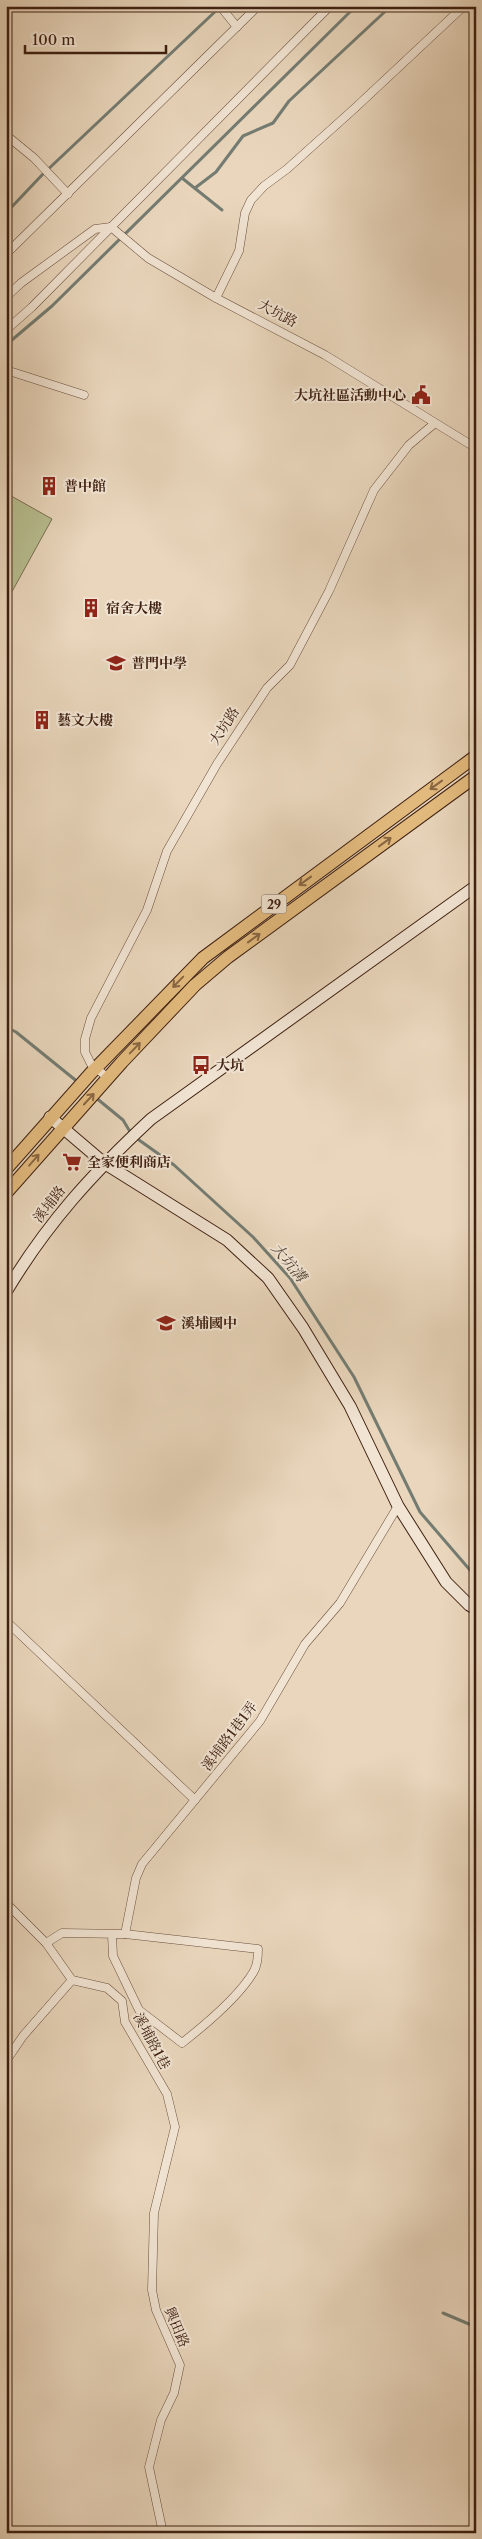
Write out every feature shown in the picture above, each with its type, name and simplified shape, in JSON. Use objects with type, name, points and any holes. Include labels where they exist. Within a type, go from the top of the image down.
[{"type":"main road","name":"29","points":[[6,1168],[94,1070],[203,958],[476,756]]},
{"type":"main road","name":"29","points":[[6,1193],[62,1127],[195,985],[228,957],[476,776]]},
{"type":"street","points":[[220,6],[237,27]]},
{"type":"street","points":[[6,254],[258,6]]},
{"type":"street","points":[[6,330],[32,307],[330,6]]},
{"type":"street","points":[[216,298],[239,251],[245,213],[251,200],[264,186],[287,169],[355,108],[464,6]]},
{"type":"street","points":[[6,135],[34,158],[68,194]]},
{"type":"street","points":[[6,297],[21,283],[95,229],[111,227]]},
{"type":"street","name":"大坑路","points":[[111,227],[148,258],[216,298],[325,355],[476,448]]},
{"type":"street","points":[[6,370],[84,395]]},
{"type":"street","name":"大坑路","points":[[105,1081],[94,1070],[85,1052],[85,1040],[91,1018],[147,910],[167,851],[217,764],[267,688],[290,665],[329,591],[374,490],[409,446],[435,422]]},
{"type":"street","name":"溪埔路","points":[[6,1292],[63,1208],[104,1163],[151,1119],[476,886]]},
{"type":"street","points":[[50,1117],[104,1163],[226,1240],[268,1278],[303,1328],[350,1406],[398,1506],[446,1582],[469,1605],[476,1609]]},
{"type":"street","name":"溪埔路1巷1弄","points":[[125,1934],[136,1878],[142,1864],[260,1721],[305,1644],[340,1603],[398,1506]]},
{"type":"street","points":[[6,1620],[195,1800]]},
{"type":"street","points":[[6,1903],[46,1944],[72,1980],[23,2036],[6,2061]]},
{"type":"street","points":[[46,1944],[62,1933],[125,1934],[258,1949],[257,1964],[253,1972],[221,2010],[182,2043],[139,2010],[113,1956],[112,1935]]},
{"type":"street","name":"溪埔路1巷","points":[[72,1980],[108,1988],[122,2001],[125,2022],[167,2094],[175,2127]]},
{"type":"street","name":"興田路","points":[[163,2533],[149,2466],[162,2420],[174,2393],[180,2365],[156,2310],[153,2297],[154,2213],[175,2127]]},
{"type":"green space","points":[[6,493],[52,519],[9,597],[6,595]]},
{"type":"waterway","points":[[6,345],[52,306],[356,6]]},
{"type":"waterway","points":[[195,188],[216,172],[243,136],[273,123],[289,101],[391,6]]},
{"type":"waterway","points":[[6,213],[42,175],[220,7]]},
{"type":"waterway","points":[[182,178],[222,210]]},
{"type":"waterway","name":"大坑溝","points":[[6,1027],[16,1032],[79,1083]]},
{"type":"waterway","name":"大坑溝","points":[[95,1097],[123,1120],[132,1135],[174,1165],[253,1237],[290,1278],[354,1377],[420,1512],[476,1577]]},
{"type":"waterway","points":[[443,2313],[476,2327]]},
{"type":"place","name":"大坑社區活動中心","points":[[421,395]]},
{"type":"place","name":"普中館","points":[[49,486]]},
{"type":"place","name":"宿舍大樓","points":[[91,608]]},
{"type":"place","name":"普門中學","points":[[116,663]]},
{"type":"place","name":"藝文大樓","points":[[42,720]]},
{"type":"place","name":"大坑","points":[[201,1065]]},
{"type":"place","name":"全家便利商店","points":[[72,1162]]},
{"type":"place","name":"溪埔國中","points":[[166,1323]]}]
